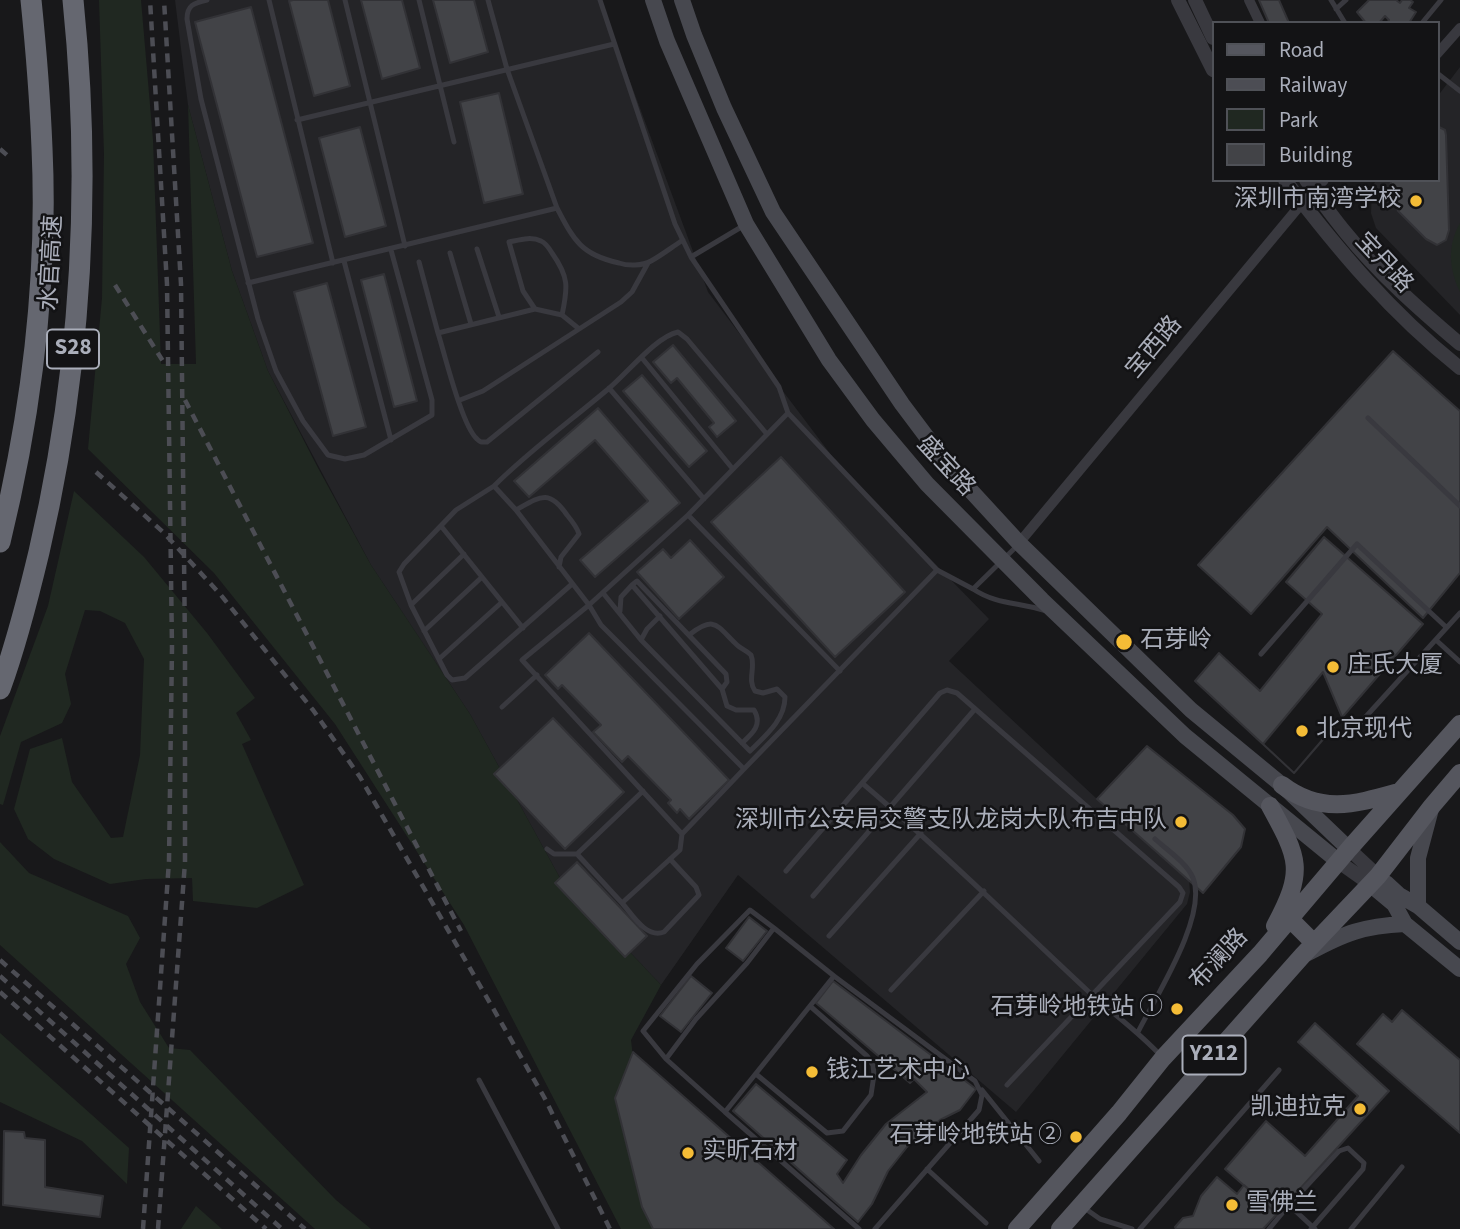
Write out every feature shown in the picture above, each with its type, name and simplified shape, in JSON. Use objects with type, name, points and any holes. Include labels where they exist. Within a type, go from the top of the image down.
[{"type":"highway","name":"水官高速","points":[[0,542],[25,413],[42,244],[43,150],[31,0]]},
{"type":"highway","name":"水官高速","points":[[0,689],[28,598],[48,511],[64,422],[74,344],[82,251],[83,150],[73,0]]},
{"type":"main road","name":"盛宝路","points":[[653,0],[667,41],[746,224],[830,359],[873,420],[927,484],[1002,560],[1185,736],[1270,806],[1344,855]]},
{"type":"main road","name":"盛宝路","points":[[682,0],[724,108],[773,212],[902,404],[950,468],[1019,543],[1191,710],[1282,785],[1344,855]]},
{"type":"main road","name":"布澜路","points":[[1017,1229],[1119,1113],[1163,1058],[1260,954],[1460,724]]},
{"type":"main road","name":"Y212","points":[[1060,1229],[1308,950],[1374,880],[1460,773]]},
{"type":"main road","points":[[1282,785],[1296,796],[1331,805],[1363,802],[1399,792]]},
{"type":"main road","points":[[1260,954],[1288,902],[1295,870],[1294,854],[1270,806]]},
{"type":"main road","points":[[1418,906],[1418,858],[1432,806]]},
{"type":"main road","points":[[1374,880],[1418,906],[1460,943]]},
{"type":"main road","points":[[1374,880],[1394,904],[1405,924],[1460,969]]},
{"type":"main road","points":[[1290,919],[1308,950],[1339,936],[1379,925],[1405,924]]},
{"type":"street","points":[[1178,0],[1212,67]]},
{"type":"street","points":[[1195,0],[1212,36]]},
{"type":"street","points":[[1250,0],[1259,21]]},
{"type":"street","points":[[1439,52],[1460,28]]},
{"type":"street","name":"宝丹路","points":[[1286,182],[1368,285],[1408,324],[1460,368]]},
{"type":"street","name":"宝西路","points":[[1019,543],[1315,184]]},
{"type":"street","name":"宝丹路","points":[[1315,184],[1346,233],[1422,312],[1460,344]]},
{"type":"street","points":[[1344,855],[1374,880]]},
{"type":"lane","points":[[207,0],[192,5],[187,12],[187,19],[201,99],[258,319],[276,371],[303,421],[328,455],[336,458],[365,455],[432,415],[433,407],[391,250]]},
{"type":"lane","points":[[269,0],[333,263]]},
{"type":"lane","points":[[345,0],[405,246]]},
{"type":"lane","points":[[419,0],[454,142]]},
{"type":"lane","points":[[488,0],[507,69],[557,208],[567,228],[581,247],[598,259],[627,265],[648,263]]},
{"type":"lane","points":[[600,0],[670,212],[691,257],[779,387],[788,413],[937,570],[995,601],[1027,605],[1058,615]]},
{"type":"lane","points":[[1331,0],[1344,21]]},
{"type":"lane","points":[[1336,9],[1346,0]]},
{"type":"lane","points":[[1424,21],[1441,0]]},
{"type":"lane","points":[[297,120],[614,44]]},
{"type":"lane","points":[[1439,75],[1460,91]]},
{"type":"lane","points":[[248,283],[557,208]]},
{"type":"lane","points":[[691,257],[746,224]]},
{"type":"lane","points":[[535,309],[523,291],[509,242],[525,238],[539,239],[545,243],[565,275],[567,284],[562,315]]},
{"type":"lane","points":[[460,400],[482,391],[621,302],[632,292],[648,263],[683,240]]},
{"type":"lane","points":[[477,249],[499,317]]},
{"type":"lane","points":[[450,253],[471,324]]},
{"type":"lane","points":[[344,261],[391,440]]},
{"type":"lane","points":[[419,262],[438,333],[467,423],[476,439],[487,442],[598,352]]},
{"type":"lane","points":[[438,333],[535,309],[562,315],[578,328]]},
{"type":"lane","points":[[572,584],[465,678],[452,680],[447,676],[411,604],[401,581],[400,568],[456,510],[494,486],[666,336],[678,332],[682,334],[766,433]]},
{"type":"lane","points":[[642,358],[732,468]]},
{"type":"lane","points":[[609,388],[704,499]]},
{"type":"lane","points":[[682,834],[522,660],[603,593],[688,515],[788,413]]},
{"type":"lane","points":[[1368,418],[1460,506]]},
{"type":"lane","points":[[494,486],[516,509],[589,605],[601,625],[744,769]]},
{"type":"lane","points":[[516,509],[548,496],[556,499],[579,534],[561,557],[559,567]]},
{"type":"lane","points":[[688,515],[840,671]]},
{"type":"lane","points":[[441,526],[523,628]]},
{"type":"lane","points":[[974,589],[1019,543]]},
{"type":"lane","points":[[1261,654],[1357,544],[1446,628]]},
{"type":"lane","points":[[411,604],[464,554]]},
{"type":"lane","points":[[622,902],[680,850],[682,834],[937,570]]},
{"type":"lane","points":[[424,631],[482,577]]},
{"type":"lane","points":[[620,614],[621,597],[637,581],[726,674],[727,682],[722,689]]},
{"type":"lane","points":[[632,585],[722,689],[727,706],[736,710],[754,710],[759,718],[756,729],[742,743]]},
{"type":"lane","points":[[603,593],[641,640],[750,751],[775,724],[784,708],[785,697],[777,689],[763,694],[755,691],[751,681],[751,655],[740,648],[718,625],[704,625],[689,635]]},
{"type":"lane","points":[[439,659],[502,602]]},
{"type":"lane","points":[[1352,733],[1460,613]]},
{"type":"lane","points":[[641,640],[647,629],[660,616]]},
{"type":"lane","points":[[1436,640],[1460,662]]},
{"type":"lane","points":[[502,708],[537,675]]},
{"type":"lane","points":[[786,872],[940,693],[952,690],[1179,887],[1182,893],[1180,902],[1007,1085]]},
{"type":"lane","points":[[813,897],[975,709]]},
{"type":"lane","points":[[862,783],[921,833],[1092,995],[1138,1032],[1163,1058]]},
{"type":"lane","points":[[577,854],[643,791]]},
{"type":"lane","points":[[829,936],[921,833]]},
{"type":"lane","points":[[1138,1032],[1187,936],[1195,895],[1192,877],[1187,869],[1155,839]]},
{"type":"lane","points":[[547,849],[554,854],[577,854],[654,934],[664,932],[699,895],[696,887],[670,859]]},
{"type":"lane","points":[[891,990],[984,891]]},
{"type":"lane","points":[[859,1229],[666,1059],[643,1031],[697,964],[750,910],[975,1081],[1038,1161]]},
{"type":"lane","points":[[666,1059],[696,1019],[747,963],[774,928]]},
{"type":"lane","points":[[725,1112],[834,976]]},
{"type":"lane","points":[[756,1074],[827,1133],[843,1131],[866,1104],[872,1095],[873,1065],[867,1056],[810,1006]]},
{"type":"lane","points":[[1140,1229],[1279,1070]]},
{"type":"lane","points":[[479,1080],[558,1229]]},
{"type":"lane","points":[[875,1229],[979,1110],[982,1095],[980,1087]]},
{"type":"lane","points":[[1269,1229],[1290,1205],[1339,1151],[1348,1148],[1364,1163],[1363,1168],[1313,1228],[1290,1205]]},
{"type":"lane","points":[[1351,1229],[1402,1167]]},
{"type":"lane","points":[[927,1169],[986,1223]]},
{"type":"lane","points":[[1080,1205],[1100,1219],[1132,1229]]},
{"type":"shaded area","points":[[175,0],[600,0],[708,292],[838,464],[989,619],[949,661],[1097,799],[1189,880],[1187,904],[1016,1112],[738,875],[661,985],[560,878],[470,714],[371,565],[268,371],[232,271],[188,105]]},
{"type":"shaded area","name":"深圳市南湾学校","points":[[1460,67],[1460,315],[1376,228],[1371,213],[1372,188],[1375,182],[1439,182],[1439,94]]},
{"type":"green space","points":[[99,0],[141,0],[153,140],[161,364],[196,364],[188,105],[232,271],[268,371],[318,468],[371,565],[470,714],[560,878],[661,985],[631,1040],[653,1229],[621,1229],[464,925],[335,724],[214,573],[88,449],[102,298],[104,154]]},
{"type":"green space","points":[[1460,223],[1460,292],[1454,275],[1451,249]]},
{"type":"green space","points":[[74,491],[144,557],[207,633],[255,698],[236,713],[251,740],[242,744],[304,885],[257,908],[193,901],[192,878],[146,879],[110,884],[54,859],[28,839],[14,809],[30,749],[62,738],[72,782],[111,838],[123,837],[140,755],[144,659],[125,623],[100,611],[85,610],[65,674],[71,704],[62,723],[21,742],[3,805],[0,804],[0,736],[48,606]]},
{"type":"green space","points":[[0,842],[29,873],[128,916],[140,938],[126,964],[140,1002],[169,1048],[190,1050],[336,1200],[371,1229],[315,1229],[0,945]]},
{"type":"green space","points":[[0,1033],[129,1148],[127,1184],[82,1141],[0,1102]]},
{"type":"green space","points":[[196,1206],[222,1229],[181,1229]]},
{"type":"building","points":[[328,0],[350,86],[314,96],[289,1]]},
{"type":"building","points":[[361,0],[402,0],[420,68],[382,79]]},
{"type":"building","points":[[433,0],[474,0],[488,52],[450,63]]},
{"type":"building","points":[[1259,0],[1279,0],[1288,21],[1268,21]]},
{"type":"building","points":[[1369,0],[1396,0],[1400,3],[1402,0],[1410,0],[1413,2],[1409,8],[1416,12],[1410,21],[1388,21],[1385,16],[1381,21],[1364,21],[1357,12]]},
{"type":"building","points":[[251,7],[313,243],[257,257],[195,22]]},
{"type":"building","points":[[499,93],[523,194],[484,203],[460,102]]},
{"type":"building","points":[[360,127],[386,226],[345,237],[319,138]]},
{"type":"building","points":[[1439,127],[1445,130],[1449,230],[1446,240],[1437,245],[1426,239],[1398,211],[1390,191],[1391,182],[1439,182]]},
{"type":"building","points":[[384,274],[417,401],[394,407],[361,280]]},
{"type":"building","points":[[327,283],[366,427],[333,436],[294,292]]},
{"type":"building","points":[[673,345],[736,421],[717,437],[709,427],[714,423],[677,378],[671,383],[653,362]]},
{"type":"building","points":[[1393,351],[1460,411],[1460,573],[1423,618],[1327,527],[1251,614],[1198,565]]},
{"type":"building","points":[[642,375],[707,451],[689,467],[623,391]]},
{"type":"building","points":[[598,408],[680,503],[595,577],[580,560],[648,501],[595,440],[529,497],[514,481]]},
{"type":"building","points":[[781,457],[905,592],[835,657],[711,522]]},
{"type":"building","name":"庄氏大厦","points":[[1324,537],[1423,624],[1294,773],[1195,681],[1219,653],[1260,691],[1322,614],[1286,582]]},
{"type":"building","points":[[690,540],[724,577],[679,619],[637,572],[663,549],[671,558]]},
{"type":"building","points":[[589,633],[729,780],[689,819],[680,809],[677,813],[668,803],[671,800],[628,756],[622,762],[593,732],[601,725],[562,685],[558,689],[545,675]]},
{"type":"building","name":"北京现代","points":[[1323,672],[1342,717],[1294,773],[1263,744]]},
{"type":"building","points":[[553,718],[624,792],[565,849],[494,774]]},
{"type":"building","name":"深圳市公安局交警支队龙岗大队布吉中队","points":[[1147,746],[1233,815],[1245,829],[1241,847],[1203,893],[1097,799]]},
{"type":"building","points":[[577,862],[647,936],[625,957],[555,883]]},
{"type":"building","points":[[749,917],[767,931],[743,961],[726,948]]},
{"type":"building","points":[[691,976],[712,993],[681,1032],[660,1016]]},
{"type":"building","points":[[833,981],[976,1089],[960,1110],[940,1120],[907,1147],[888,1171],[872,1204],[858,1222],[733,1111],[756,1084],[847,1160],[837,1174],[843,1183],[886,1124],[927,1092],[914,1079],[910,1083],[816,1003]]},
{"type":"building","points":[[1402,1010],[1460,1060],[1460,1133],[1357,1044],[1383,1014],[1392,1022]]},
{"type":"building","name":"凯迪拉克","points":[[1315,1023],[1389,1091],[1277,1214],[1225,1169],[1266,1121],[1305,1156],[1358,1096],[1298,1042]]},
{"type":"building","name":"实昕石材","points":[[633,1052],[834,1229],[653,1229],[642,1207],[615,1098]]},
{"type":"building","points":[[4,1131],[24,1132],[25,1138],[45,1140],[45,1187],[103,1196],[100,1217],[3,1205]]},
{"type":"building","name":"雪佛兰","points":[[1217,1177],[1237,1194],[1244,1185],[1277,1214],[1263,1229],[1176,1229],[1183,1218],[1193,1216],[1201,1196]]},
{"type":"railway","points":[[143,1229],[169,861],[172,648],[167,284],[150,0]]},
{"type":"railway","points":[[158,1229],[185,862],[181,284],[164,0]]},
{"type":"railway","points":[[0,149],[8,156]]},
{"type":"railway","points":[[115,285],[166,366]]},
{"type":"railway","points":[[185,400],[461,931]]},
{"type":"railway","points":[[96,472],[163,532],[220,594],[313,710],[360,777],[544,1097],[610,1229]]},
{"type":"railway","points":[[0,960],[305,1229]]},
{"type":"railway","points":[[0,976],[282,1229]]},
{"type":"railway","points":[[0,992],[266,1229]]},
{"type":"place","name":"深圳市南湾学校","points":[[1416,201]]},
{"type":"place","name":"石芽岭","points":[[1124,642]]},
{"type":"place","name":"庄氏大厦","points":[[1333,667]]},
{"type":"place","name":"北京现代","points":[[1302,731]]},
{"type":"place","name":"深圳市公安局交警支队龙岗大队布吉中队","points":[[1181,822]]},
{"type":"place","name":"石芽岭地铁站 ①","points":[[1177,1009]]},
{"type":"place","name":"钱江艺术中心","points":[[812,1072]]},
{"type":"place","name":"凯迪拉克","points":[[1360,1109]]},
{"type":"place","name":"石芽岭地铁站 ②","points":[[1076,1137]]},
{"type":"place","name":"实昕石材","points":[[688,1153]]},
{"type":"place","name":"雪佛兰","points":[[1232,1205]]}]
